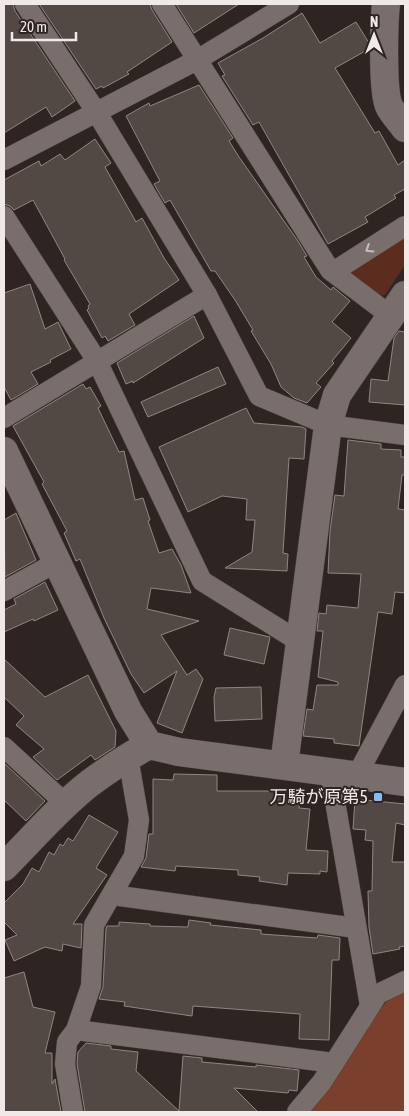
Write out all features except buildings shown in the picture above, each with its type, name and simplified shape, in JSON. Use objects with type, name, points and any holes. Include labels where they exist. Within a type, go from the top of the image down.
[{"type":"street","points":[[25,4],[97,113],[207,294],[259,396],[328,425],[405,435]]},
{"type":"street","points":[[162,4],[330,270],[399,308],[337,395],[328,425],[284,765]]},
{"type":"street","points":[[4,160],[197,60],[290,4]]},
{"type":"street","points":[[386,4],[384,18],[385,90],[388,105],[405,128]]},
{"type":"street","points":[[4,216],[97,361],[202,581],[300,642]]},
{"type":"street","points":[[333,272],[405,226]]},
{"type":"street","points":[[4,418],[207,294]]},
{"type":"street","points":[[4,452],[12,487],[57,562],[128,711],[138,751],[139,820],[134,856],[94,925],[92,986],[76,1030],[67,1042],[65,1064],[73,1112]]},
{"type":"street","points":[[4,591],[57,562]]},
{"type":"street","points":[[357,775],[405,685]]},
{"type":"street","points":[[4,748],[66,804]]},
{"type":"street","points":[[4,866],[66,804],[90,783],[138,751],[179,752],[405,782]]},
{"type":"street","points":[[330,772],[370,1006]]},
{"type":"street","points":[[112,895],[356,928]]},
{"type":"street","points":[[297,1112],[322,1082],[378,994],[405,981]]},
{"type":"street","points":[[76,1030],[334,1062]]},
{"type":"shaded area","points":[[405,235],[405,265],[385,295],[377,296],[352,276],[352,270]]},
{"type":"shaded area","points":[[405,990],[405,1112],[307,1112],[391,995]]},
{"type":"place","name":"万騎が原第5","points":[[378,797]]}]
